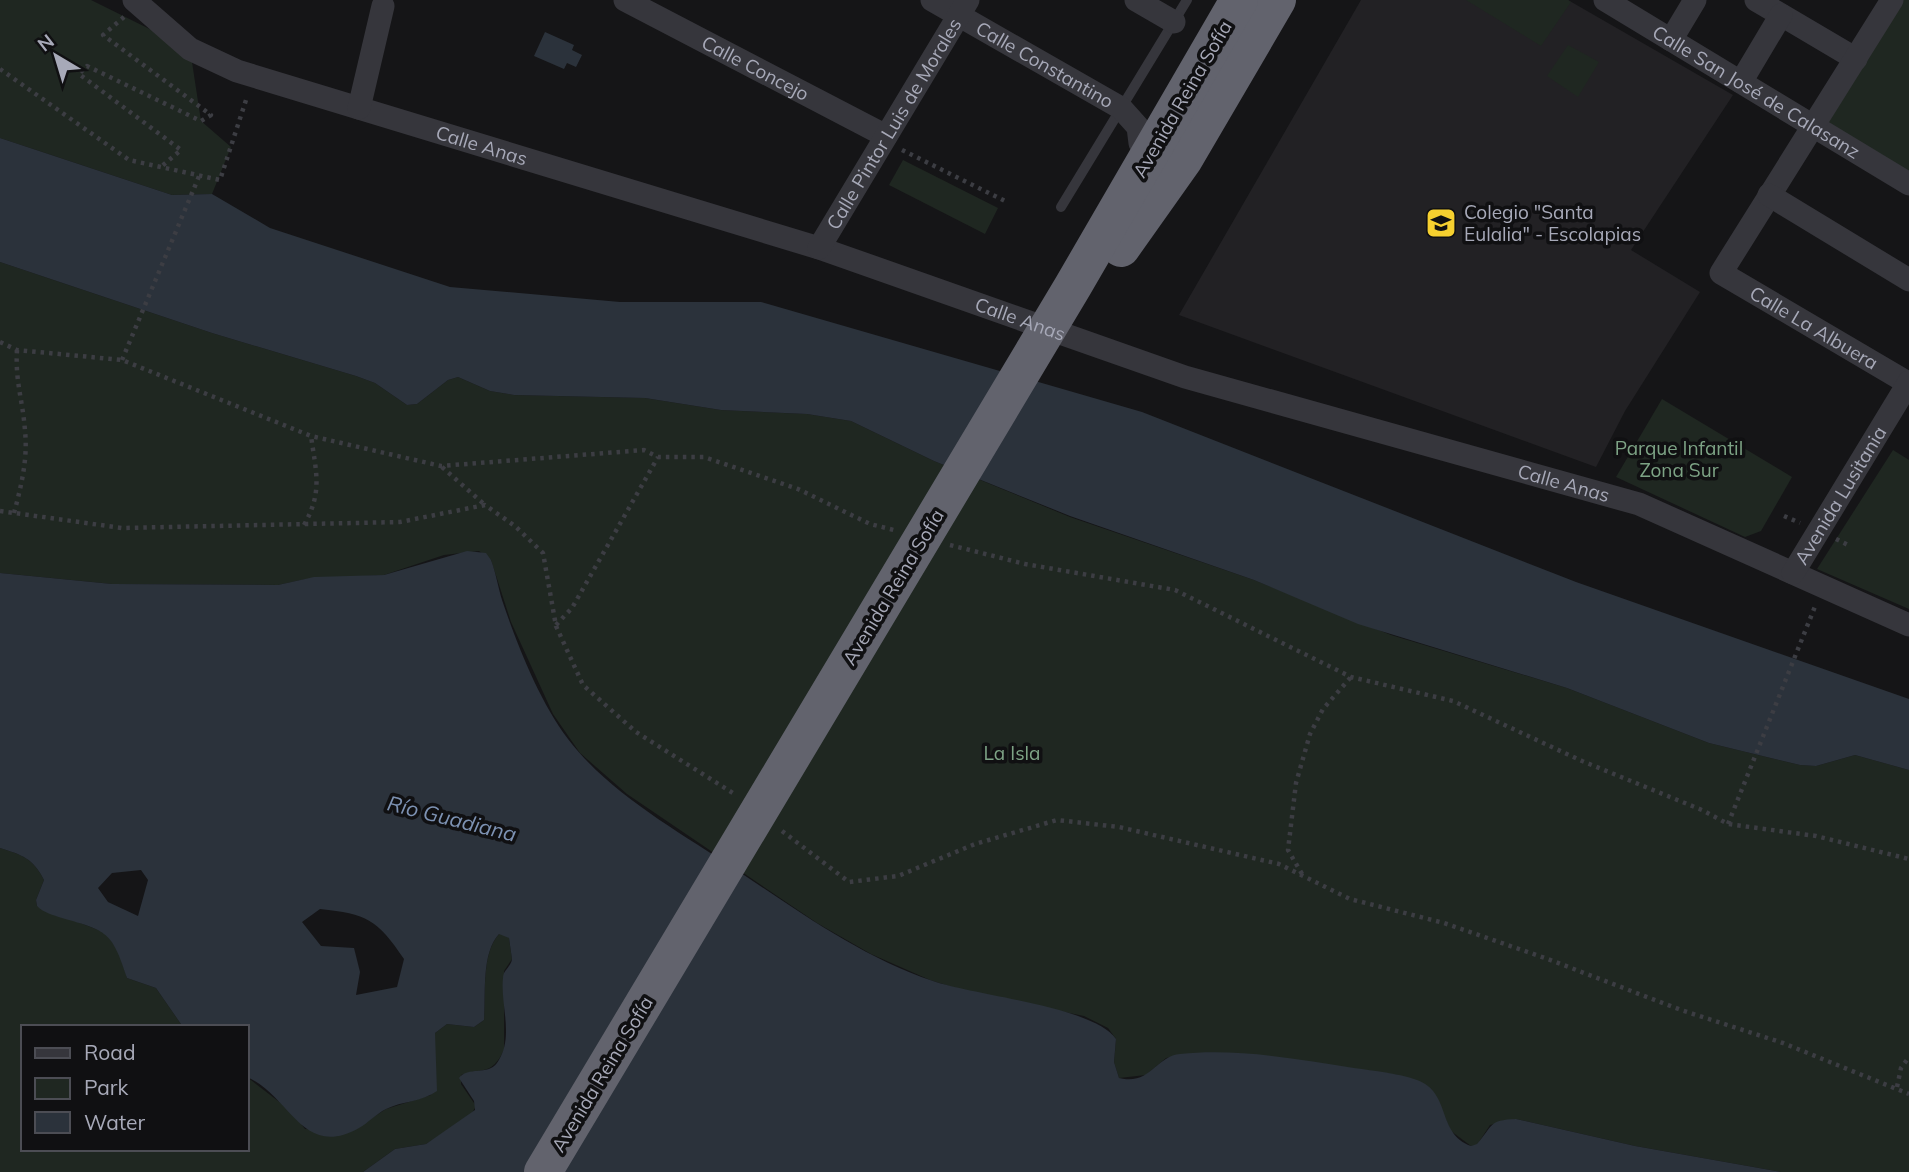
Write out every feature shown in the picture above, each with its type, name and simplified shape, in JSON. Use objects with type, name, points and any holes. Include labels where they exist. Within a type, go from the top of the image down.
[{"type":"highway","points":[[1080,291],[1140,143],[1223,0]]},
{"type":"highway","name":"Avenida Reina Sofía","points":[[572,1172],[1080,291],[1239,0]]},
{"type":"highway","name":"Avenida Reina Sofía","points":[[543,1172],[1255,0]]},
{"type":"highway","points":[[1080,291],[1184,159],[1276,0]]},
{"type":"street","name":"Calle Concejo","points":[[625,0],[892,142]]},
{"type":"street","name":"Calle Constantino","points":[[932,0],[963,8],[1121,108],[1138,127],[1140,143]]},
{"type":"street","points":[[1136,0],[1174,22]]},
{"type":"street","name":"Calle San José de Calasanz","points":[[1605,0],[1909,184]]},
{"type":"street","points":[[1671,40],[1695,0]]},
{"type":"street","points":[[1756,0],[1856,59]]},
{"type":"street","points":[[1892,0],[1769,195],[1909,280]]},
{"type":"street","name":"Calle Anas","points":[[136,3],[190,49],[253,76],[820,248],[1185,377],[1639,504],[1909,625]]},
{"type":"street","points":[[359,108],[383,6]]},
{"type":"street","name":"Calle Pintor Luis de Morales","points":[[820,248],[892,142],[963,8]]},
{"type":"street","points":[[1741,82],[1781,15]]},
{"type":"street","name":"Calle La Albuera","points":[[1769,195],[1721,273],[1909,382]]},
{"type":"street","name":"Avenida Lusitania","points":[[1793,572],[1909,382]]},
{"type":"lane","points":[[1061,207],[1187,0]]},
{"type":"path","points":[[136,3],[103,35],[211,115],[201,121],[87,66],[79,74],[181,150],[162,166]]},
{"type":"path","points":[[0,69],[129,160],[200,173],[220,180],[253,76]]},
{"type":"path","points":[[892,142],[1005,201]]},
{"type":"path","points":[[122,360],[200,173]]},
{"type":"path","points":[[0,342],[17,349],[122,360],[311,436],[441,466],[644,450],[658,457],[704,457],[798,489],[870,524],[896,531]]},
{"type":"path","points":[[14,513],[24,475],[25,432],[15,377],[17,349]]},
{"type":"path","points":[[303,526],[315,505],[317,485],[311,436]]},
{"type":"path","points":[[556,626],[572,608],[658,457]]},
{"type":"path","points":[[441,466],[485,505],[515,526],[543,553],[556,626],[583,685],[636,732],[719,782],[741,799]]},
{"type":"path","points":[[0,511],[121,528],[303,526],[400,522],[485,505]]},
{"type":"path","points":[[948,544],[1025,564],[1175,590],[1351,677],[1452,701],[1582,761],[1702,810],[1728,824],[1816,836],[1909,859]]},
{"type":"path","points":[[1728,824],[1816,604]]},
{"type":"path","points":[[1303,874],[1288,850],[1296,783],[1310,734],[1323,709],[1351,677]]},
{"type":"path","points":[[773,824],[849,882],[898,876],[975,844],[1057,820],[1119,827],[1210,846],[1279,864],[1350,899],[1444,923],[1681,1010],[1783,1043],[1909,1094]]},
{"type":"path","points":[[1897,1087],[1901,1068],[1909,1057]]},
{"type":"shaded area","name":"Colegio \"Santa Eulalia\" - Escolapias","points":[[1361,0],[1568,0],[1733,95],[1631,250],[1700,292],[1625,411],[1596,467],[1179,315]]},
{"type":"green space","points":[[0,0],[91,0],[190,49],[201,121],[231,147],[212,194],[172,195],[0,138]]},
{"type":"green space","points":[[1466,0],[1568,0],[1571,2],[1541,46]]},
{"type":"green space","points":[[1891,0],[1909,0],[1909,184],[1814,125]]},
{"type":"green space","points":[[1568,45],[1599,62],[1578,97],[1547,76]]},
{"type":"green space","points":[[903,160],[998,208],[985,234],[889,185]]},
{"type":"green space","name":"La Isla","points":[[0,262],[212,333],[356,376],[375,383],[407,405],[417,404],[448,380],[458,377],[490,391],[514,395],[645,398],[721,410],[807,414],[851,421],[934,461],[1070,517],[1254,580],[1391,635],[1567,688],[1709,743],[1800,765],[1816,766],[1855,755],[1909,770],[1909,1172],[1781,1172],[1635,1146],[1516,1119],[1490,1125],[1477,1145],[1471,1146],[1451,1131],[1443,1114],[1398,1075],[1300,1061],[1195,1053],[1166,1058],[1146,1075],[1119,1078],[1114,1062],[1116,1039],[1108,1028],[1084,1016],[975,994],[930,980],[871,954],[817,923],[627,794],[580,753],[553,714],[511,622],[491,560],[479,551],[444,555],[384,575],[306,579],[278,585],[112,584],[0,573]]},
{"type":"green space","name":"Parque Infantil Zona Sur","points":[[1662,399],[1792,477],[1761,531],[1745,537],[1616,477]]},
{"type":"green space","points":[[1893,450],[1909,460],[1909,609],[1817,569]]},
{"type":"green space","points":[[0,848],[26,858],[40,873],[44,880],[36,900],[37,906],[106,933],[119,952],[127,978],[156,988],[182,1025],[21,1025],[21,1151],[248,1151],[248,1078],[291,1111],[305,1129],[350,1132],[386,1109],[431,1095],[435,1033],[447,1024],[474,1027],[484,1020],[489,952],[499,934],[504,933],[509,938],[512,959],[504,971],[504,1050],[491,1067],[461,1075],[461,1084],[476,1106],[471,1115],[426,1144],[395,1149],[363,1172],[0,1172]]},
{"type":"water","points":[[545,32],[574,45],[572,50],[582,55],[576,67],[567,63],[564,69],[534,56]]},
{"type":"water","points":[[0,138],[172,195],[212,194],[270,228],[450,287],[620,302],[761,302],[1142,412],[1576,582],[1909,699],[1909,770],[1855,755],[1816,766],[1800,765],[1709,743],[1567,688],[1358,624],[1254,580],[1070,516],[934,461],[851,421],[807,414],[721,410],[645,398],[514,395],[490,391],[458,377],[448,380],[417,404],[407,405],[375,383],[356,376],[212,333],[0,262]]},
{"type":"water","name":"Río Guadiana","points":[[467,551],[486,553],[491,560],[522,654],[557,724],[585,759],[624,794],[806,916],[880,959],[933,981],[1059,1010],[1103,1028],[1116,1039],[1114,1062],[1119,1078],[1138,1078],[1172,1056],[1180,1054],[1223,1052],[1290,1058],[1386,1072],[1417,1080],[1435,1094],[1453,1132],[1471,1146],[1477,1144],[1496,1123],[1516,1119],[1635,1146],[1781,1172],[363,1172],[395,1149],[426,1144],[475,1110],[474,1101],[459,1078],[467,1072],[493,1067],[502,1053],[506,1032],[503,978],[512,959],[509,938],[499,934],[489,952],[485,975],[484,1020],[474,1027],[447,1024],[435,1033],[437,1091],[386,1109],[359,1128],[340,1136],[324,1136],[310,1131],[298,1122],[275,1097],[248,1078],[248,1025],[182,1025],[156,988],[127,978],[117,951],[106,935],[89,926],[49,914],[37,906],[36,900],[44,880],[40,873],[26,858],[0,848],[0,573],[112,584],[278,585],[314,577],[384,575]],"holes":[[[141,870],[148,880],[138,916],[108,902],[98,888],[112,873]],[[320,909],[349,913],[378,927],[404,959],[397,987],[356,995],[360,972],[354,948],[321,946],[302,922]]]},
{"type":"place","name":"Colegio \"Santa Eulalia\" - Escolapias","points":[[1441,223]]}]
